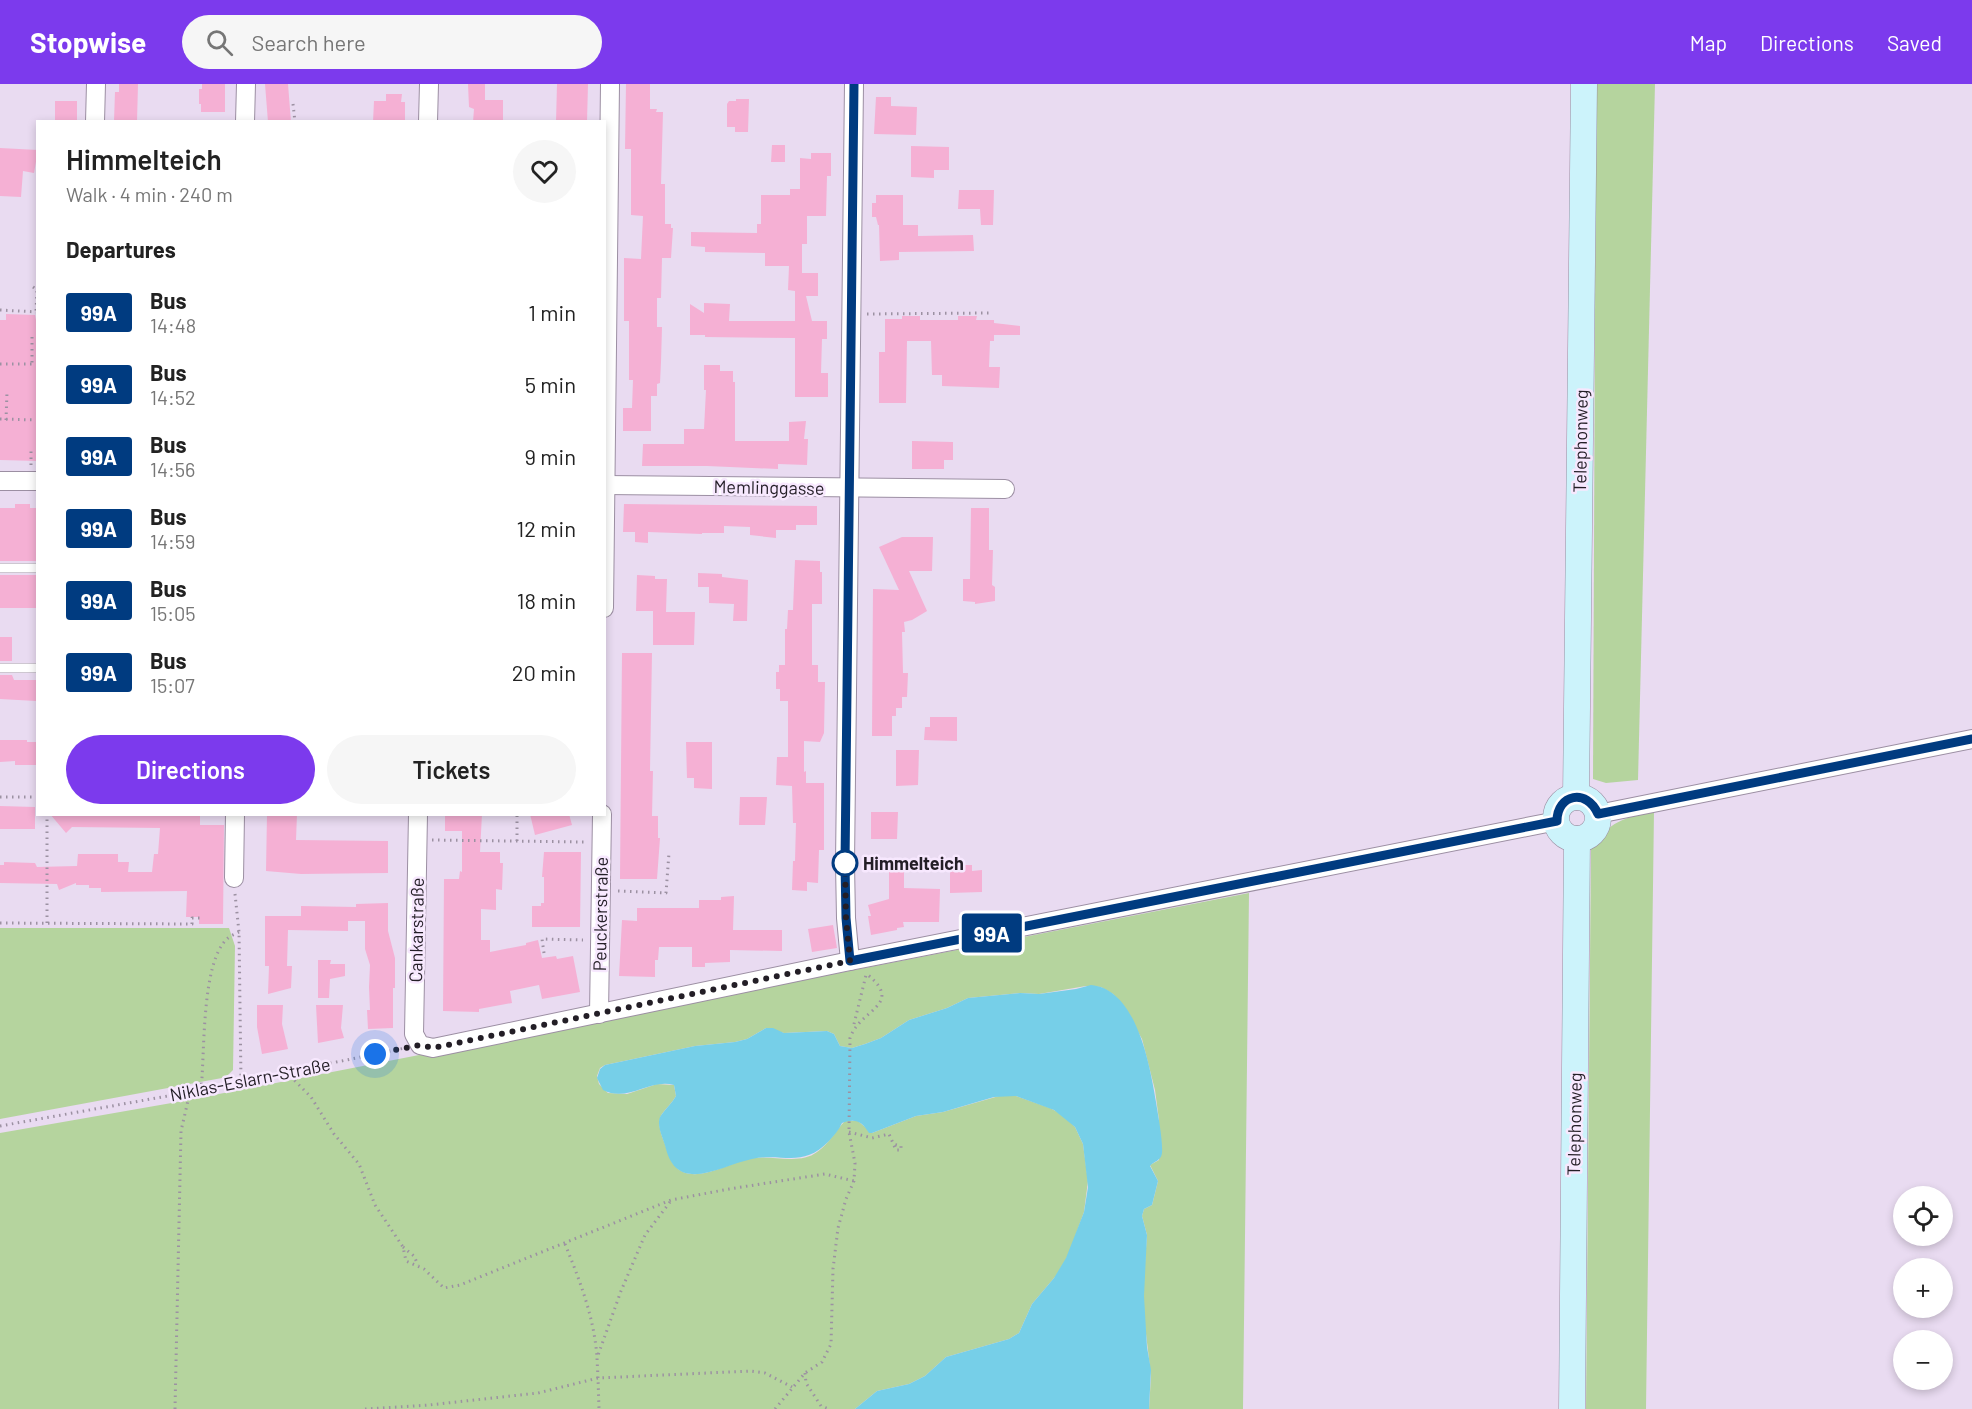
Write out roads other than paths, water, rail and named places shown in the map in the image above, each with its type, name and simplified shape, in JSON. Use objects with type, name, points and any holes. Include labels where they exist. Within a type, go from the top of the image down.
[{"type":"street","points":[[95,120],[96,84]]},
{"type":"street","points":[[245,120],[246,84]]},
{"type":"street","points":[[428,120],[429,84]]},
{"type":"street","points":[[606,405],[610,84]]},
{"type":"street","points":[[850,961],[845,864],[854,84]]},
{"type":"street","name":"Telephonweg","points":[[1576,797],[1584,84]]},
{"type":"street","points":[[0,481],[36,482]]},
{"type":"street","name":"Memlinggasse","points":[[606,485],[1005,489]]},
{"type":"street","points":[[1598,814],[1972,739]]},
{"type":"street","points":[[1576,797],[1590,802],[1598,814],[1596,828],[1591,834],[1577,839],[1563,834],[1557,821],[1557,814],[1564,802],[1576,797]]},
{"type":"street","points":[[234,878],[235,816]]},
{"type":"street","name":"Cankarstraße","points":[[418,816],[414,1034],[420,1045],[433,1048],[599,1014]]},
{"type":"street","name":"Peuckerstraße","points":[[599,1014],[602,816]]},
{"type":"street","points":[[599,1014],[850,961],[1557,821]]},
{"type":"street","name":"Telephonweg","points":[[1572,1409],[1577,839]]},
{"type":"lane","points":[[0,568],[36,568]]},
{"type":"lane","points":[[0,668],[36,668]]},
{"type":"water","points":[[1091,985],[1107,990],[1120,1000],[1139,1032],[1150,1069],[1160,1128],[1161,1156],[1150,1166],[1158,1181],[1152,1205],[1144,1209],[1142,1216],[1147,1235],[1144,1296],[1147,1347],[1151,1370],[1149,1409],[855,1409],[877,1391],[909,1384],[925,1376],[946,1357],[1009,1339],[1019,1333],[1032,1304],[1054,1278],[1066,1258],[1084,1212],[1088,1187],[1083,1144],[1075,1127],[1054,1110],[1016,1096],[994,1097],[943,1112],[916,1116],[872,1133],[869,1133],[861,1123],[851,1121],[842,1123],[829,1141],[810,1155],[792,1158],[763,1157],[715,1171],[691,1174],[680,1171],[672,1163],[659,1126],[660,1118],[676,1096],[674,1085],[656,1085],[621,1094],[603,1090],[597,1078],[600,1069],[605,1065],[695,1046],[735,1042],[747,1039],[766,1028],[773,1028],[784,1033],[827,1031],[834,1034],[840,1046],[852,1048],[881,1038],[909,1020],[947,1008],[968,998],[1020,993],[1039,994]]},
{"type":"place","name":"Himmelteich","points":[[845,863]]}]
